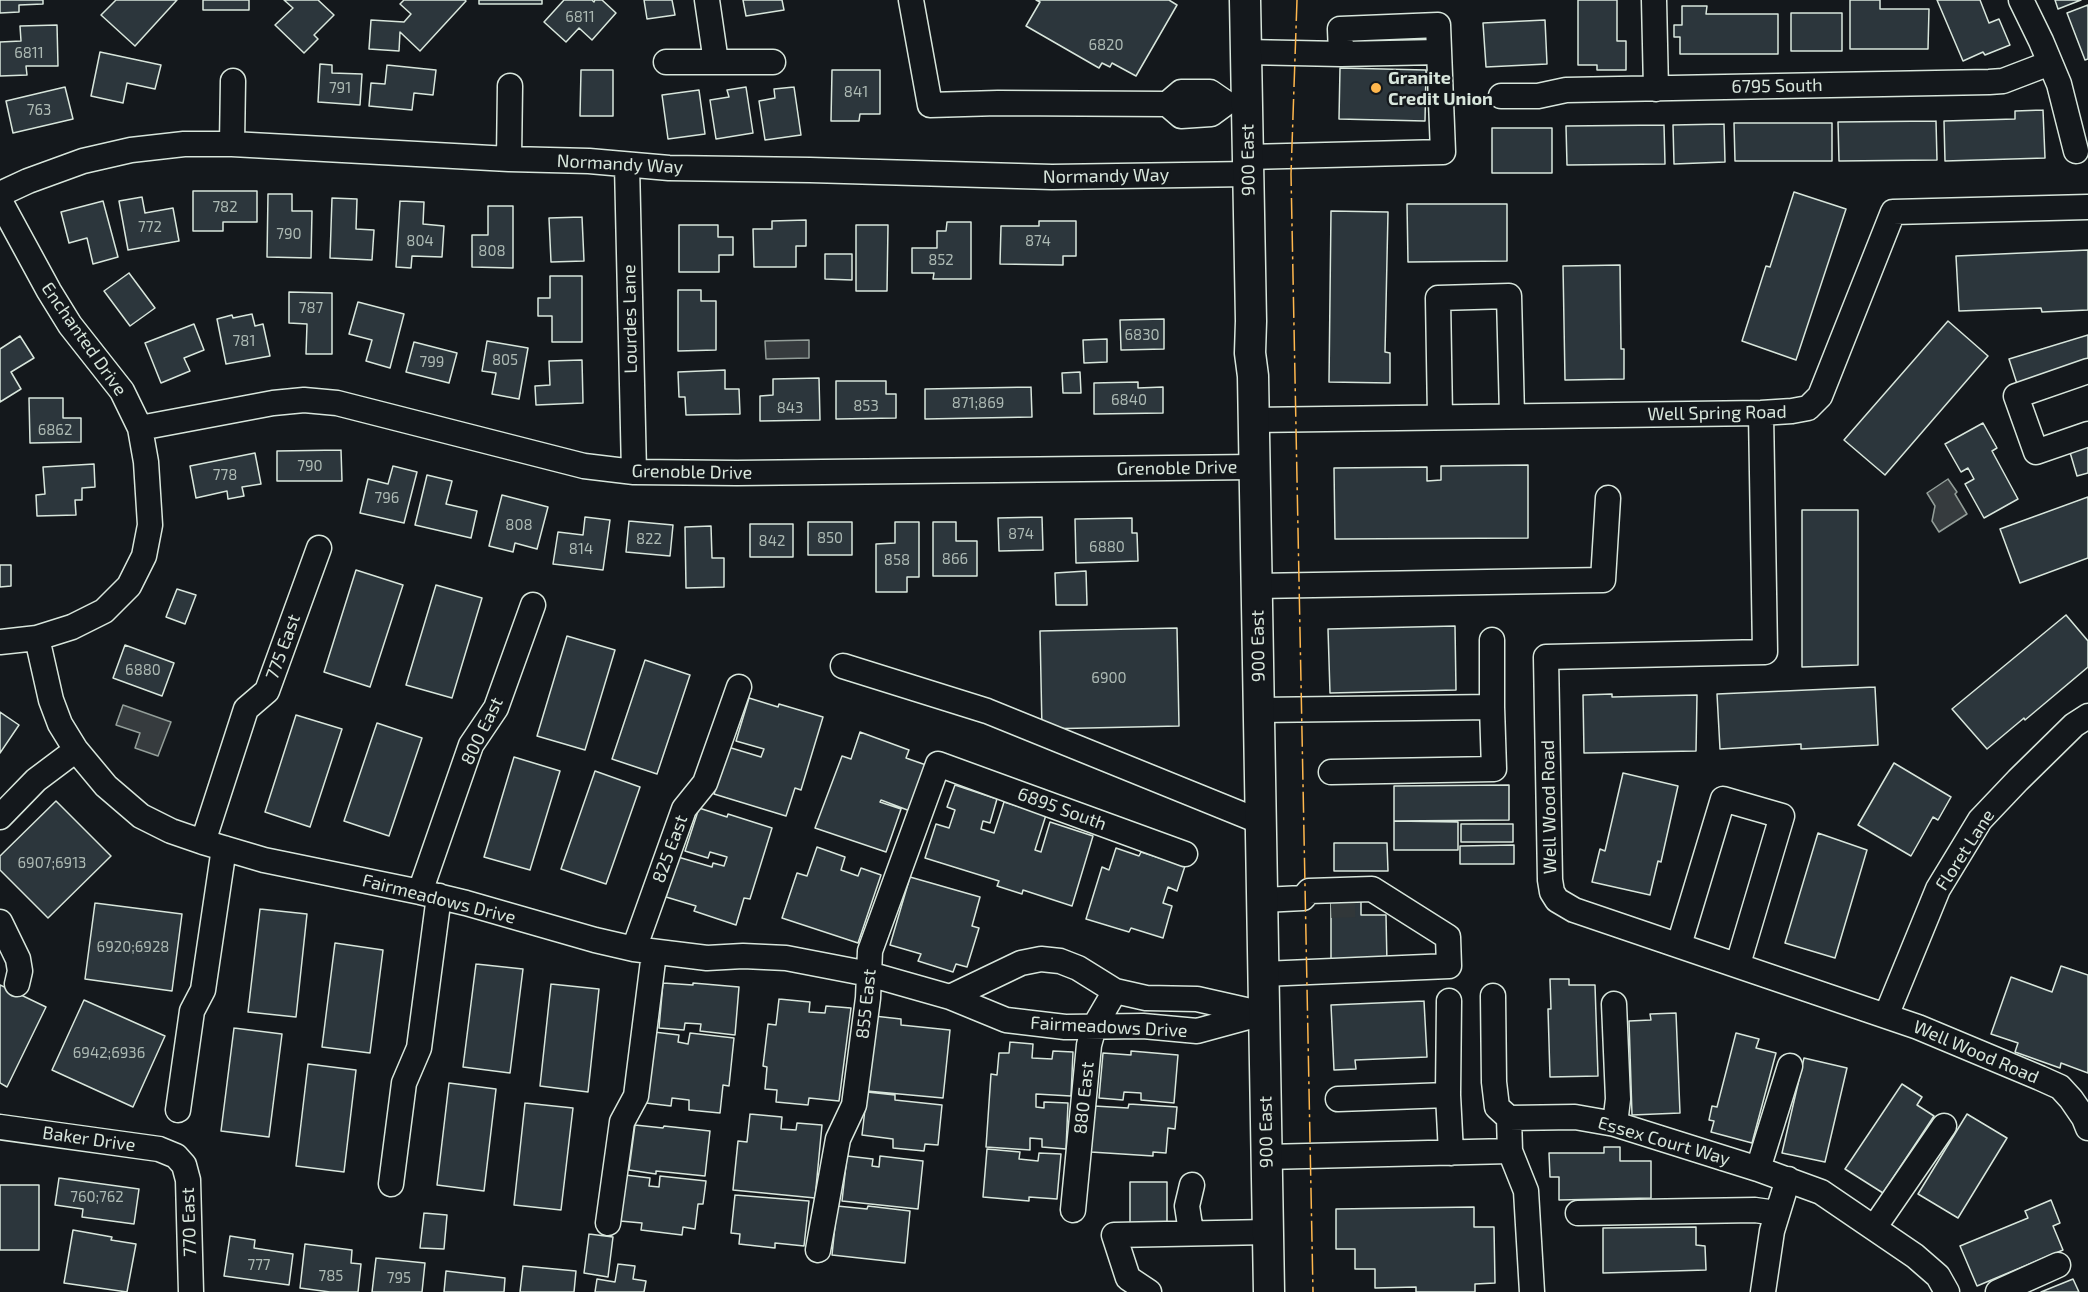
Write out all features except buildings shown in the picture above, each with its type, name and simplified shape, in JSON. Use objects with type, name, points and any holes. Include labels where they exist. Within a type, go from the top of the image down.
[{"type":"main road","name":"900 East","points":[[1245,0],[1246,52],[1237,102],[1249,165],[1250,353],[1263,900],[1269,1292]]},
{"type":"street","points":[[707,0],[716,62]]},
{"type":"street","points":[[911,0],[930,105],[1167,104],[1181,116],[1211,114],[1237,102]]},
{"type":"street","points":[[1654,0],[1656,89]]},
{"type":"street","points":[[2021,0],[2059,84],[2076,151]]},
{"type":"street","name":"Normandy Way","points":[[0,194],[27,181],[83,161],[131,150],[184,144],[232,144],[509,159],[589,161],[669,168],[1052,177],[1443,152],[1438,25],[1340,29],[1341,54],[1246,52]]},
{"type":"street","points":[[666,62],[773,62]]},
{"type":"street","name":"6795 South","points":[[1501,96],[1538,96],[1566,90],[1989,82],[2003,81],[2050,63]]},
{"type":"street","points":[[232,144],[233,81]]},
{"type":"street","points":[[509,159],[510,86]]},
{"type":"street","name":"Lourdes Lane","points":[[627,165],[634,472]]},
{"type":"street","name":"Enchanted Drive","points":[[0,201],[70,325],[122,391],[140,429],[147,462],[150,494],[150,525],[144,556],[129,586],[104,611],[72,627],[37,638],[0,642]]},
{"type":"street","name":"Well Spring Road","points":[[1253,420],[1761,413],[1808,408],[1820,396],[1893,212],[2088,207]]},
{"type":"street","points":[[1440,417],[1438,298],[1509,296],[1512,416]]},
{"type":"street","points":[[2088,371],[2016,396],[2036,452],[2088,434]]},
{"type":"street","name":"Grenoble Drive","points":[[140,429],[273,403],[304,400],[336,403],[584,466],[634,472],[725,474],[1254,467]]},
{"type":"street","name":"Well Wood Road","points":[[1761,413],[1766,652],[1546,657],[1552,892],[1557,900],[1574,910],[1929,1031],[2060,1087],[2084,1118],[2088,1128]]},
{"type":"street","points":[[1256,586],[1603,580],[1608,498]]},
{"type":"street","name":"775 East","points":[[178,1110],[192,1011],[203,990],[214,845],[246,709],[267,691],[319,548]]},
{"type":"street","name":"800 East","points":[[391,1184],[404,1083],[419,1048],[430,894],[471,745],[496,708],[533,604]]},
{"type":"street","name":"Fairmeadows Drive","points":[[37,638],[51,700],[60,724],[76,750],[106,786],[141,816],[171,831],[214,845],[264,860],[430,894],[644,951],[707,958],[743,956],[786,958],[869,974],[950,997],[1006,1020],[1065,1027],[1143,1026],[1197,1031],[1263,1013]]},
{"type":"street","points":[[1331,772],[1494,768],[1492,640]]},
{"type":"street","points":[[843,666],[987,711],[1261,822]]},
{"type":"street","name":"825 East","points":[[608,1223],[622,1122],[636,1096],[644,951],[684,809],[705,783],[739,687]]},
{"type":"street","points":[[1259,710],[1492,707]]},
{"type":"street","name":"Floret Lane","points":[[1886,1016],[1938,889],[1980,820],[2066,733],[2088,716]]},
{"type":"street","points":[[0,818],[36,780],[76,750]]},
{"type":"street","name":"6895 South","points":[[938,764],[1185,854]]},
{"type":"street","name":"855 East","points":[[818,1250],[838,1139],[854,1105],[868,998],[870,951],[938,764]]},
{"type":"street","points":[[1679,945],[1723,799],[1782,816],[1738,964]]},
{"type":"street","points":[[1263,900],[1303,898],[1309,891],[1372,889],[1372,901],[1448,937],[1449,966],[1263,974]]},
{"type":"street","points":[[1303,898],[1310,905],[1331,906]]},
{"type":"street","points":[[0,922],[18,959],[20,971],[16,984]]},
{"type":"street","name":"Fairmeadows Drive","points":[[950,997],[1021,963],[1041,959],[1060,961],[1078,968],[1115,991],[1146,998],[1197,999],[1263,1013]]},
{"type":"street","name":"880 East","points":[[1073,1210],[1089,1045],[1094,1027],[1115,991]]},
{"type":"street","points":[[1492,996],[1494,1082],[1497,1107],[1509,1118],[1510,1151],[1526,1191],[1532,1292]]},
{"type":"street","points":[[1449,1001],[1448,1095],[1451,1153]]},
{"type":"street","points":[[1614,1004],[1618,1099],[1615,1124]]},
{"type":"street","points":[[1758,1169],[1790,1066]]},
{"type":"street","points":[[1338,1099],[1448,1095]]},
{"type":"street","name":"Essex Court Way","points":[[1509,1118],[1575,1117],[1615,1124],[1758,1169],[1821,1192],[1915,1256],[1938,1276],[1947,1292]]},
{"type":"street","name":"Baker Drive","points":[[0,1126],[159,1149],[176,1156]]},
{"type":"street","points":[[1874,1228],[1944,1126]]},
{"type":"street","points":[[1266,1156],[1510,1151]]},
{"type":"street","name":"770 East","points":[[176,1156],[184,1165],[188,1180],[191,1292]]},
{"type":"street","points":[[1763,1292],[1772,1231],[1788,1179]]},
{"type":"street","points":[[1191,1233],[1187,1206],[1192,1185]]},
{"type":"street","points":[[1578,1213],[1755,1210],[1776,1213]]},
{"type":"street","points":[[1149,1292],[1128,1278],[1114,1235],[1268,1232]]},
{"type":"street","points":[[1998,1292],[2058,1264]]},
{"type":"shaded area","points":[[809,340],[809,358],[766,359],[765,341]]},
{"type":"shaded area","points":[[1948,479],[1967,514],[1939,532],[1932,521],[1935,506],[1927,493]]},
{"type":"shaded area","points":[[123,705],[171,722],[158,756],[135,748],[140,733],[116,725]]},
{"type":"tunnel","points":[[1331,906],[1361,905]]},
{"type":"power","points":[[1297,0],[1291,174],[1313,1292]]},
{"type":"place","name":"Granite Credit Union","points":[[1376,88]]}]
